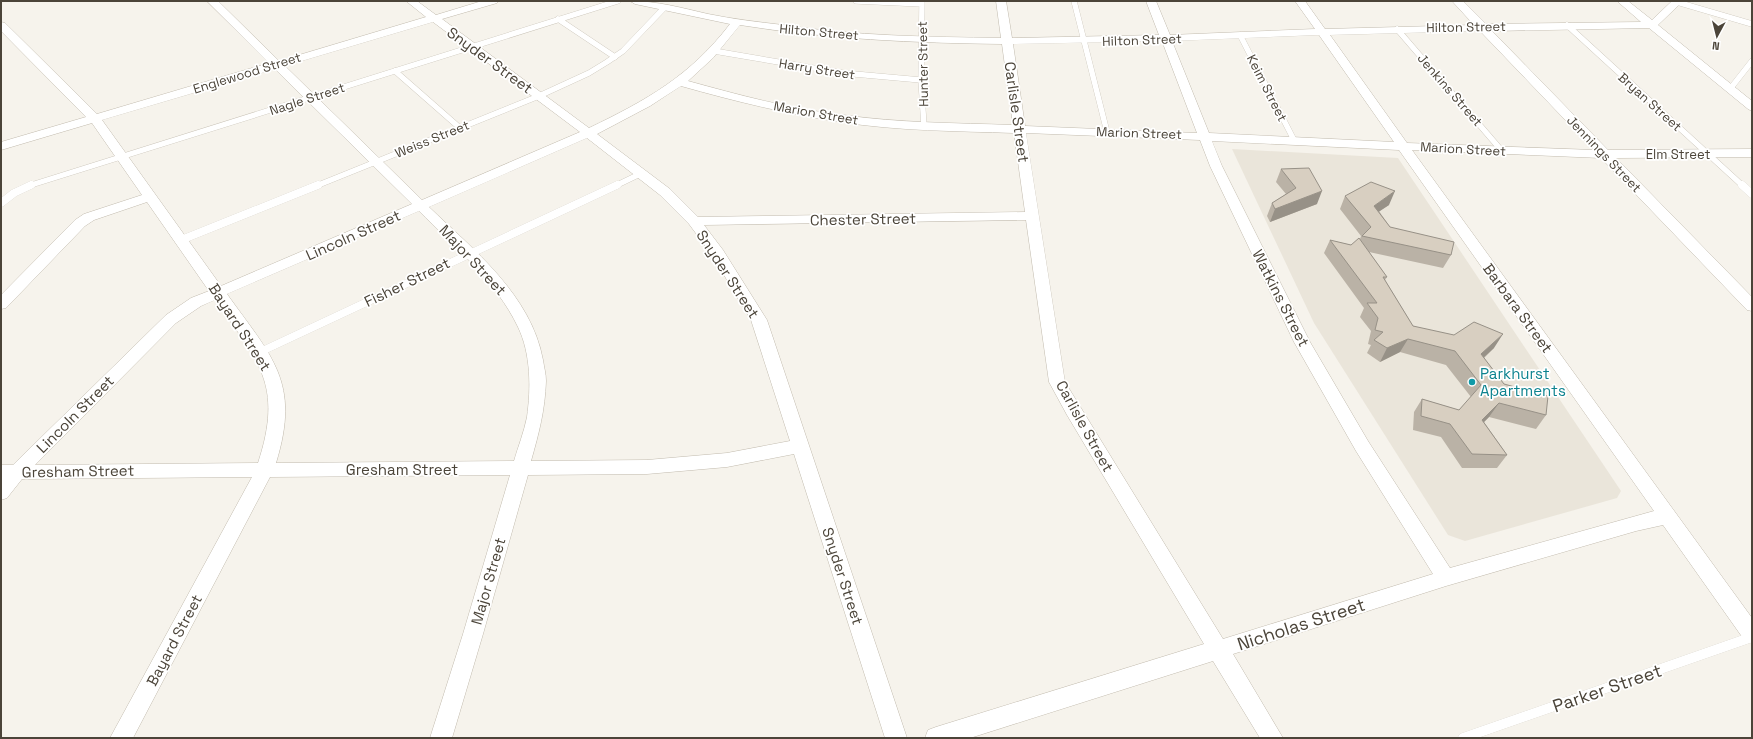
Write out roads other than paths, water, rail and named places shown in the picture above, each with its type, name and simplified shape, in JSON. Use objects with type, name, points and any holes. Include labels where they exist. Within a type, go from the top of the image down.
[{"type":"street","name":"Major Street","points":[[212,1],[469,253],[504,291],[526,327],[532,344],[538,379],[535,418],[473,634],[441,738]]},
{"type":"street","name":"Snyder Street","points":[[411,1],[642,173],[665,192],[694,221],[718,253],[759,320],[896,738]]},
{"type":"street","name":"Englewood Street","points":[[1,146],[493,1]]},
{"type":"street","name":"Hilton Street","points":[[635,1],[737,22],[828,34],[922,40],[1084,42],[1398,29],[1652,24]]},
{"type":"street","name":"Carlisle Street","points":[[1001,1],[1058,382],[1073,411],[1272,738]]},
{"type":"street","name":"Watkins Street","points":[[1151,1],[1216,166],[1302,342],[1362,446],[1446,578]]},
{"type":"street","name":"Barbara Street","points":[[1300,1],[1420,172],[1752,636]]},
{"type":"street","name":"Jennings Street","points":[[1457,1],[1752,306]]},
{"type":"street","points":[[1622,1],[1752,107]]},
{"type":"street","points":[[1652,24],[1664,16],[1677,2]]},
{"type":"street","name":"Lincoln Street","points":[[1,493],[9,472],[171,319],[196,302],[588,133],[641,106],[679,82],[698,67],[714,51],[737,22]]},
{"type":"street","name":"Bayard Street","points":[[1,25],[95,118],[260,352],[274,383],[279,406],[274,445],[265,470],[121,738]]},
{"type":"street","name":"Marion Street","points":[[679,82],[748,101],[842,119],[924,126],[1107,132],[1502,151],[1604,154]]},
{"type":"street","name":"Elm Street","points":[[1604,154],[1752,153]]},
{"type":"street","points":[[1,304],[80,223],[89,217],[150,197]]},
{"type":"street","name":"Chester Street","points":[[694,221],[1032,216]]},
{"type":"street","name":"Gresham Street","points":[[9,472],[661,466],[727,460],[800,446]]},
{"type":"street","name":"Nicholas Street","points":[[936,738],[1446,578],[1636,523],[1667,516]]},
{"type":"lane","name":"Nagle Street","points":[[1,203],[25,187],[618,1]]},
{"type":"lane","points":[[856,1],[922,2]]},
{"type":"lane","points":[[1074,1],[1107,132]]},
{"type":"lane","name":"Hunter Street","points":[[922,2],[921,80],[924,126]]},
{"type":"lane","points":[[1677,2],[1752,24]]},
{"type":"lane","name":"Weiss Street","points":[[181,240],[539,96],[580,77],[615,57],[637,37],[664,8]]},
{"type":"lane","points":[[558,20],[615,57]]},
{"type":"lane","name":"Bryan Street","points":[[1567,25],[1752,194]]},
{"type":"lane","name":"Jenkins Street","points":[[1398,29],[1502,151]]},
{"type":"lane","name":"Keim Street","points":[[1240,35],[1294,140]]},
{"type":"lane","name":"Harry Street","points":[[714,51],[831,72],[862,76],[921,80]]},
{"type":"lane","points":[[1730,89],[1752,60]]},
{"type":"lane","points":[[395,71],[460,128]]},
{"type":"lane","name":"Fisher Street","points":[[260,352],[642,173]]},
{"type":"lane","name":"Parker Street","points":[[1463,738],[1752,636]]},
{"type":"place","name":"Parkhurst Apartments","points":[[1472,382]]}]
